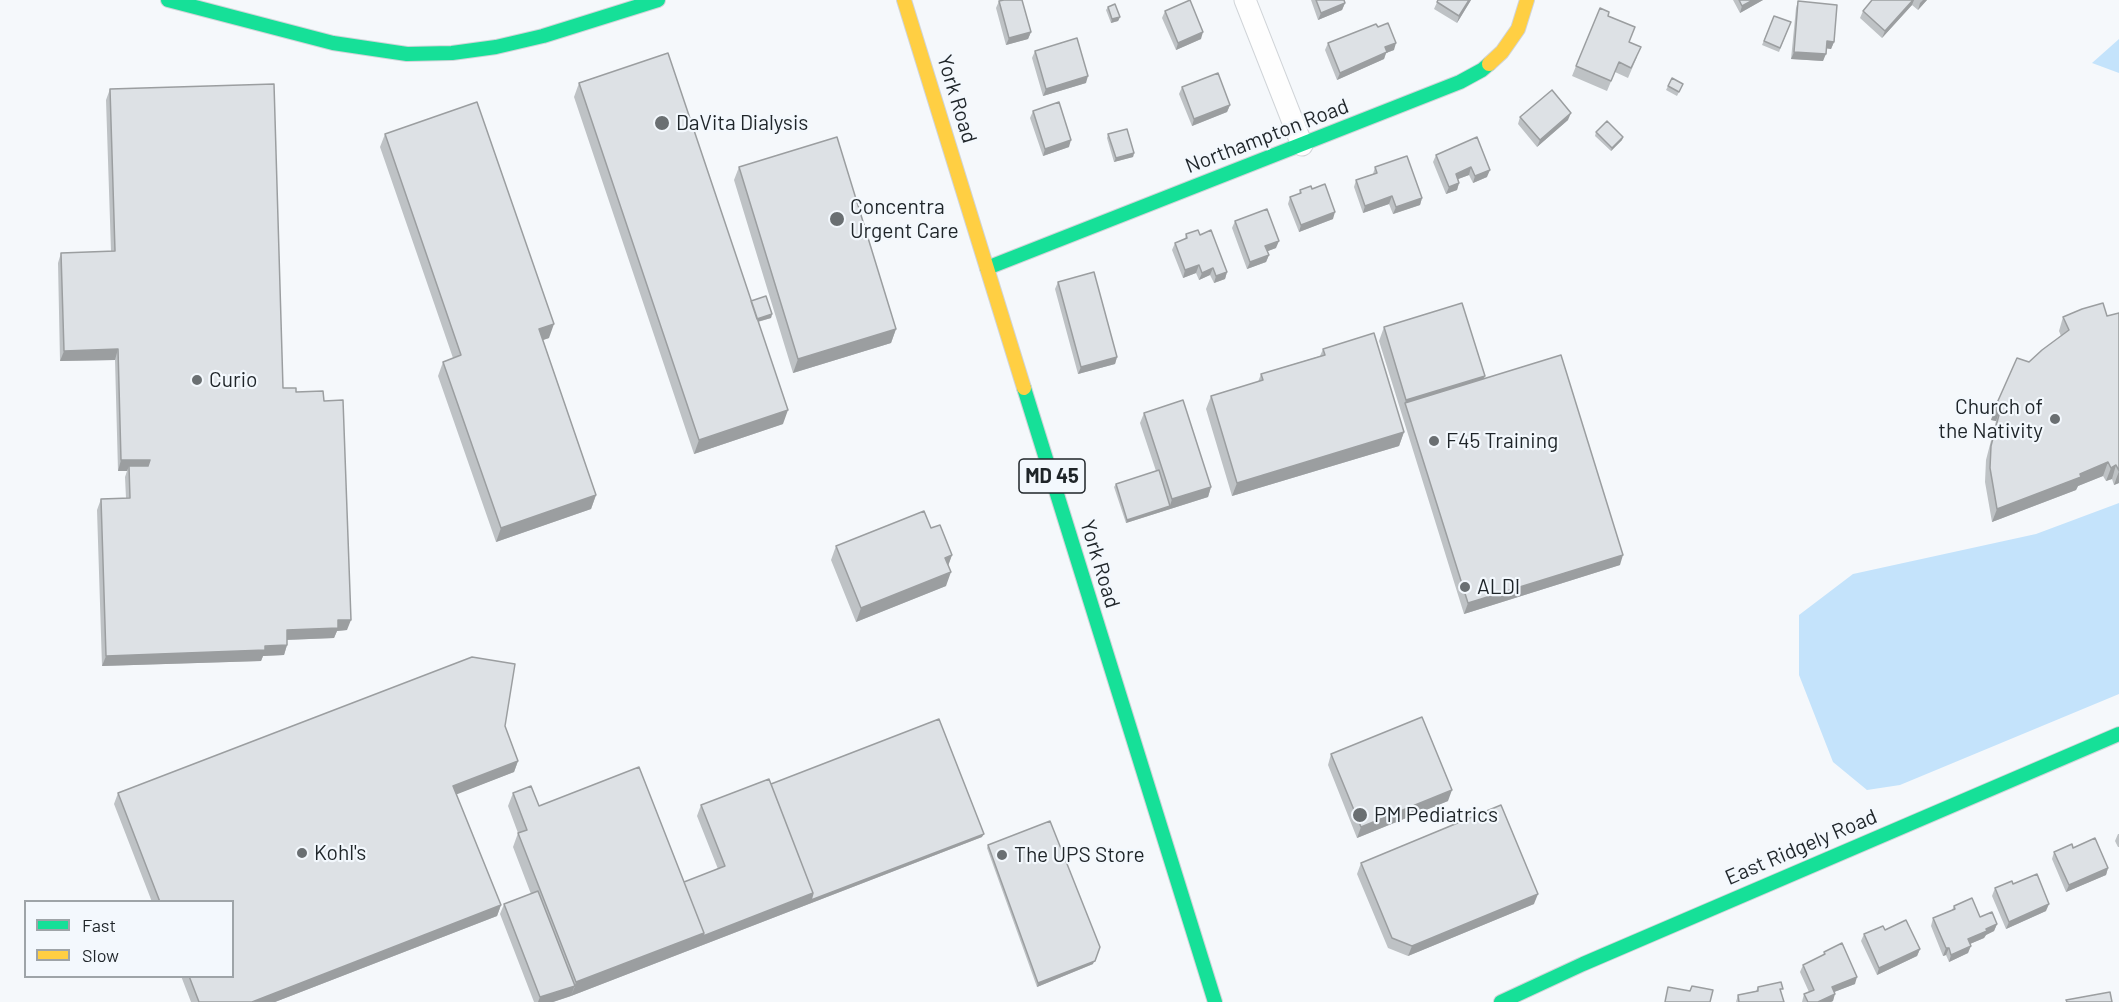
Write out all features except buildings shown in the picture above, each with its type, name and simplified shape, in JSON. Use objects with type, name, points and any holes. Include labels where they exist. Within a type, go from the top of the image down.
[{"type":"street","points":[[168,0],[333,43],[366,50],[408,54],[495,47],[543,36],[658,0]]},
{"type":"street","name":"York Road","points":[[904,0],[1215,1002]]},
{"type":"street","points":[[1245,0],[1302,145]]},
{"type":"street","name":"Northampton Road","points":[[987,268],[1460,82],[1482,70],[1502,52],[1518,29],[1527,0]]},
{"type":"street","name":"East Ridgely Road","points":[[1509,1000],[1594,959],[2119,734]]},
{"type":"shaded area","points":[[2119,39],[2119,73],[2092,63]]},
{"type":"shaded area","points":[[2119,503],[2119,694],[1900,785],[1867,790],[1833,762],[1799,675],[1799,615],[1853,574],[2036,534]]},
{"type":"traffic: fast","points":[[168,0],[333,43],[407,54],[452,53],[496,47],[543,36],[658,0]]},
{"type":"traffic: fast","points":[[987,268],[1460,82],[1489,64]]},
{"type":"traffic: fast","points":[[1024,388],[1215,1002]]},
{"type":"traffic: fast","points":[[1501,1002],[1583,964],[2119,734]]},
{"type":"traffic: slow","points":[[904,0],[1024,388]]},
{"type":"traffic: slow","points":[[1489,64],[1502,52],[1518,29],[1527,0]]},
{"type":"place","name":"DaVita Dialysis","points":[[662,123]]},
{"type":"place","name":"Concentra Urgent Care","points":[[837,219]]},
{"type":"place","name":"Curio","points":[[197,380]]},
{"type":"place","name":"Church of the Nativity","points":[[2055,419]]},
{"type":"place","name":"F45 Training","points":[[1434,441]]},
{"type":"place","name":"ALDI","points":[[1465,587]]},
{"type":"place","name":"PM Pediatrics","points":[[1360,815]]},
{"type":"place","name":"Kohl's","points":[[302,853]]},
{"type":"place","name":"The UPS Store","points":[[1002,855]]}]
